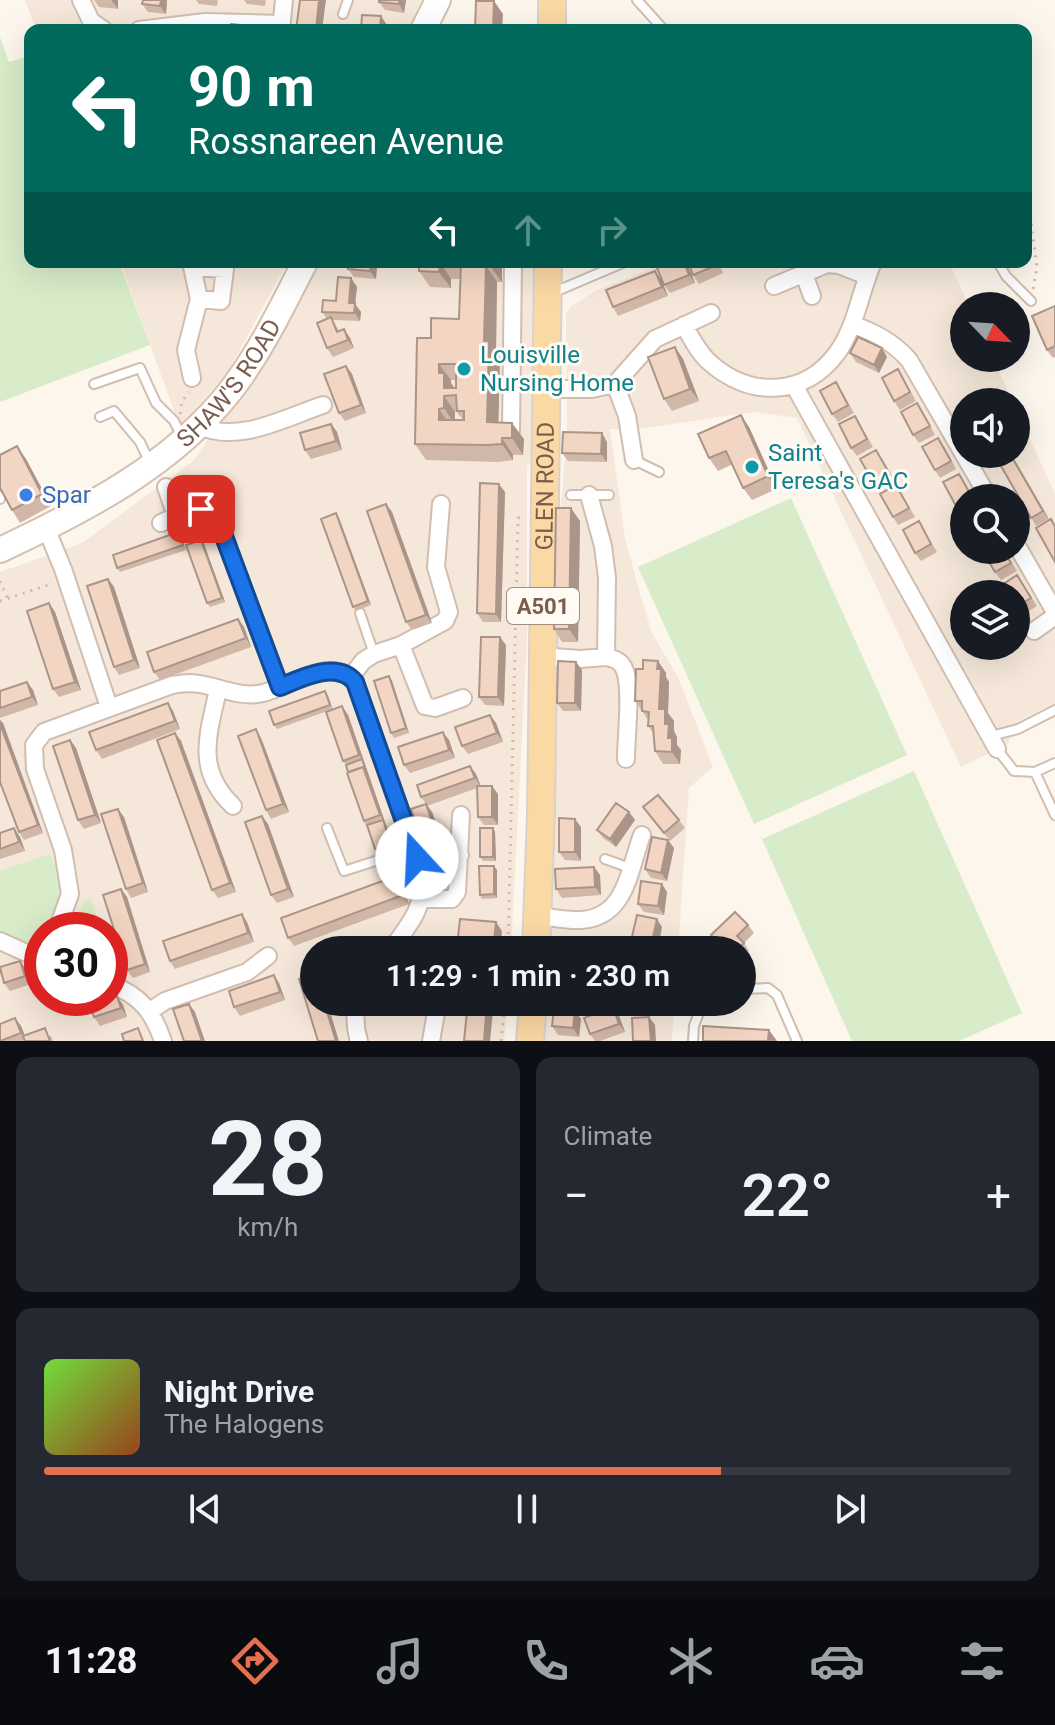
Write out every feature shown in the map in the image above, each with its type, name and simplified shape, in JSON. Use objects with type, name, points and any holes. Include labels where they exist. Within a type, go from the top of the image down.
[{"type":"main road","points":[[552,0],[552,24]]},
{"type":"main road","name":"GLEN ROAD","points":[[536,936],[548,268]]},
{"type":"main road","points":[[530,1041],[532,1016]]},
{"type":"street","points":[[81,0],[95,24]]},
{"type":"street","points":[[282,24],[284,0]]},
{"type":"street","points":[[426,24],[438,0]]},
{"type":"street","points":[[188,24],[236,24]]},
{"type":"street","points":[[192,378],[186,350],[199,299],[193,268]]},
{"type":"street","points":[[199,299],[221,301],[225,269],[218,268]]},
{"type":"street","name":"SHAW'S ROAD","points":[[0,550],[102,497],[151,466],[191,433],[231,391],[302,268]]},
{"type":"street","points":[[511,431],[513,268]]},
{"type":"street","points":[[774,286],[818,268]]},
{"type":"street","points":[[684,325],[709,362],[741,383],[774,389],[795,387],[820,372],[836,354],[852,324],[870,269]]},
{"type":"street","points":[[804,274],[812,296]]},
{"type":"street","points":[[547,389],[592,389],[615,384],[655,339],[711,313]]},
{"type":"street","points":[[852,324],[883,336],[909,360],[981,484]]},
{"type":"street","points":[[615,384],[627,416],[634,460]]},
{"type":"street","points":[[795,387],[993,743]]},
{"type":"street","points":[[191,433],[240,433],[323,405]]},
{"type":"street","points":[[166,487],[168,519],[209,508],[216,515],[280,687]]},
{"type":"street","points":[[589,495],[603,546],[607,578],[606,657]]},
{"type":"street","points":[[351,677],[363,661],[374,654],[401,645],[445,621],[449,612],[436,567],[441,504]]},
{"type":"street","points":[[46,528],[109,707]]},
{"type":"street","points":[[1027,564],[1055,614],[1034,631]]},
{"type":"street","points":[[401,645],[425,706],[435,708],[463,698]]},
{"type":"street","points":[[541,656],[606,657],[616,659],[625,668],[626,759]]},
{"type":"street","points":[[64,912],[70,894],[68,872],[35,769],[34,745],[44,732],[172,685],[191,683],[249,696],[310,674],[329,672],[351,677],[355,682],[424,885],[413,919],[401,936]]},
{"type":"street","points":[[218,690],[206,753],[219,793],[233,806]]},
{"type":"street","points":[[421,899],[452,899],[457,892],[461,815]]},
{"type":"street","points":[[537,916],[582,920],[604,914],[618,903],[625,890],[642,835]]},
{"type":"street","points":[[438,853],[460,855]]},
{"type":"street","points":[[0,941],[24,952]]},
{"type":"street","points":[[150,1011],[165,1001],[247,972],[268,956]]},
{"type":"street","points":[[128,992],[150,1011],[163,1041]]},
{"type":"street","points":[[357,1016],[359,1041]]},
{"type":"street","points":[[431,1041],[435,1016]]},
{"type":"lane","points":[[343,14],[348,0]]},
{"type":"lane","points":[[637,0],[659,24]]},
{"type":"lane","points":[[548,295],[611,268]]},
{"type":"lane","points":[[1001,268],[1031,301]]},
{"type":"lane","points":[[94,384],[140,368],[156,403],[191,433]]},
{"type":"lane","points":[[100,417],[114,411],[140,442],[151,466]]},
{"type":"lane","points":[[634,460],[659,472]]},
{"type":"lane","points":[[571,495],[609,495]]},
{"type":"lane","points":[[360,613],[374,654]]},
{"type":"lane","points":[[1055,710],[993,743],[1014,771],[1035,772],[1055,763]]},
{"type":"lane","points":[[1035,772],[1055,815]]},
{"type":"lane","points":[[327,828],[344,871],[414,849]]},
{"type":"lane","points":[[605,859],[630,868]]},
{"type":"lane","points":[[756,988],[768,988],[777,995],[797,1041]]},
{"type":"lane","points":[[693,1041],[697,1016]]},
{"type":"path","points":[[1031,301],[1037,267],[1032,229]]},
{"type":"path","points":[[191,433],[180,415],[180,407],[194,386],[192,378]]},
{"type":"path","points":[[508,936],[518,518]]},
{"type":"path","points":[[0,601],[66,579]]},
{"type":"path","points":[[0,581],[8,599]]},
{"type":"path","points":[[501,1041],[504,1016]]},
{"type":"shaded area","points":[[25,0],[421,0],[411,24],[34,24]]},
{"type":"shaded area","points":[[122,268],[285,268],[228,371],[180,427]]},
{"type":"shaded area","points":[[310,268],[535,268],[533,456],[527,467],[527,641],[512,936],[300,936],[300,1016],[507,1016],[504,1041],[0,1041],[0,572],[82,543],[193,461],[265,358]]},
{"type":"shaded area","points":[[653,268],[952,268],[963,292],[950,292],[950,372],[999,372],[1007,388],[950,388],[950,468],[1030,468],[1030,439],[1055,494],[1055,703],[1018,721],[1008,744],[961,767],[797,418],[755,412],[638,429],[610,429],[625,538],[640,594],[652,633],[678,677],[713,767],[689,788],[679,936],[549,936],[558,537],[567,436],[566,314],[570,307],[597,290]]},
{"type":"shaded area","points":[[546,1016],[673,1016],[672,1041],[544,1041]]},
{"type":"green space","points":[[0,37],[9,62],[24,58],[24,268],[121,268],[150,345],[0,402]]},
{"type":"green space","points":[[791,498],[907,755],[754,824],[638,567]]},
{"type":"green space","points":[[914,771],[1022,1013],[959,1041],[852,1041],[762,839]]},
{"type":"green space","points":[[50,854],[58,875],[60,892],[56,912],[24,912],[24,943],[0,931],[0,871]]},
{"type":"green space","points":[[91,897],[96,912],[79,912]]},
{"type":"building","points":[[143,0],[161,0],[160,6],[142,4]]},
{"type":"building","points":[[300,0],[319,0],[317,24],[297,24]]},
{"type":"building","points":[[399,0],[399,4],[379,2]]},
{"type":"building","points":[[476,1],[494,1],[493,24],[475,24]]},
{"type":"building","points":[[362,15],[381,16],[380,24],[361,24]]},
{"type":"building","points":[[348,268],[370,268],[370,271]]},
{"type":"building","points":[[419,268],[439,268],[439,272],[419,271]]},
{"type":"building","points":[[461,268],[486,268],[484,341],[489,341],[487,422],[512,423],[512,438],[502,438],[502,444],[487,445],[415,444],[417,338],[431,338],[431,318],[459,319]],"holes":[[[439,364],[465,364],[465,370],[456,370],[456,388],[444,388],[444,373],[439,373]],[[456,395],[457,411],[464,411],[464,420],[439,420],[439,409],[444,408],[444,396]]]},
{"type":"building","points":[[657,268],[686,268],[689,275],[664,285]]},
{"type":"building","points":[[690,268],[710,268],[693,275]]},
{"type":"building","points":[[655,271],[662,287],[613,307],[606,290]]},
{"type":"building","points":[[338,277],[351,278],[349,303],[355,303],[354,313],[322,312],[323,300],[336,301]]},
{"type":"building","points":[[1055,306],[1055,346],[1047,350],[1032,316]]},
{"type":"building","points":[[331,317],[337,332],[344,329],[348,340],[327,348],[317,323]]},
{"type":"building","points":[[858,337],[882,348],[874,365],[850,353]]},
{"type":"building","points":[[675,347],[690,389],[664,399],[648,357]]},
{"type":"building","points":[[346,366],[361,405],[339,413],[324,374]]},
{"type":"building","points":[[898,369],[910,392],[894,401],[882,378]]},
{"type":"building","points":[[836,382],[848,405],[832,414],[820,391]]},
{"type":"building","points":[[917,403],[930,426],[913,435],[901,412]]},
{"type":"building","name":"Saint Teresa's GAC","points":[[741,415],[768,476],[743,488],[726,451],[709,458],[698,434]]},
{"type":"building","points":[[855,416],[867,439],[851,448],[839,424]]},
{"type":"building","points":[[331,424],[336,441],[305,450],[300,433]]},
{"type":"building","points":[[563,432],[602,433],[601,454],[562,453]]},
{"type":"building","points":[[938,438],[950,462],[935,470],[922,447]]},
{"type":"building","name":"Spar","points":[[17,446],[42,494],[12,510],[0,488],[0,455]]},
{"type":"building","points":[[876,450],[889,473],[873,482],[860,459]]},
{"type":"building","points":[[1002,468],[1018,468],[1027,484],[1011,484]]},
{"type":"building","points":[[959,474],[965,484],[950,484],[950,495],[943,482]]},
{"type":"building","points":[[480,483],[499,484],[496,614],[477,613]]},
{"type":"building","points":[[896,485],[909,508],[893,517],[880,494]]},
{"type":"building","points":[[1030,489],[1043,511],[1030,516]]},
{"type":"building","points":[[386,504],[426,615],[406,622],[367,511]]},
{"type":"building","points":[[556,508],[571,508],[569,629],[554,629]]},
{"type":"building","points":[[336,513],[368,601],[353,607],[321,519]]},
{"type":"building","points":[[1051,519],[1055,527],[1055,562],[1036,528]]},
{"type":"building","points":[[919,521],[931,544],[915,553],[903,530]]},
{"type":"building","points":[[178,532],[183,545],[117,568],[113,555]]},
{"type":"building","points":[[201,540],[222,598],[207,603],[186,545]]},
{"type":"building","points":[[990,564],[1009,564],[995,572]]},
{"type":"building","points":[[108,579],[134,660],[114,667],[87,586]]},
{"type":"building","points":[[49,603],[75,682],[53,689],[27,611]]},
{"type":"building","points":[[238,619],[246,638],[154,672],[147,652]]},
{"type":"building","points":[[481,637],[500,637],[498,697],[479,697]]},
{"type":"building","points":[[643,660],[658,661],[657,669],[661,669],[659,709],[665,709],[665,724],[669,724],[668,738],[672,738],[672,752],[655,751],[653,726],[648,726],[649,712],[642,711],[642,701],[635,701],[636,669],[643,669]]},
{"type":"building","points":[[558,661],[576,662],[575,703],[557,703]]},
{"type":"building","points":[[389,676],[406,728],[391,733],[374,681]]},
{"type":"building","points":[[27,682],[32,697],[0,708],[0,691]]},
{"type":"building","points":[[325,691],[330,705],[274,725],[269,711]]},
{"type":"building","points":[[168,703],[175,721],[96,750],[89,732]]},
{"type":"building","points":[[342,706],[359,755],[343,761],[326,712]]},
{"type":"building","points":[[490,715],[497,733],[462,746],[455,727]]},
{"type":"building","points":[[0,724],[38,825],[19,832],[0,782]]},
{"type":"building","points":[[256,729],[283,804],[266,810],[238,736]]},
{"type":"building","points":[[443,732],[449,750],[404,765],[398,747]]},
{"type":"building","points":[[175,733],[230,883],[212,890],[157,740]]},
{"type":"building","points":[[70,740],[95,815],[78,820],[53,746]]},
{"type":"building","points":[[362,759],[366,771],[363,767],[348,772],[346,765]]},
{"type":"building","points":[[470,766],[475,778],[421,797],[417,785]]},
{"type":"building","points":[[363,767],[380,815],[364,821],[347,773]]},
{"type":"building","points":[[477,786],[492,786],[492,817],[478,817]]},
{"type":"building","points":[[658,795],[679,820],[664,833],[643,807]]},
{"type":"building","points":[[616,803],[629,812],[610,839],[597,830]]},
{"type":"building","points":[[426,804],[436,833],[421,838],[411,809]]},
{"type":"building","points":[[118,809],[143,883],[126,889],[101,814]]},
{"type":"building","points":[[262,816],[288,889],[271,895],[245,822]]},
{"type":"building","points":[[559,818],[575,819],[575,852],[559,852]]},
{"type":"building","points":[[383,820],[391,844],[375,849],[367,825]]},
{"type":"building","points":[[14,828],[19,842],[0,849],[0,833]]},
{"type":"building","points":[[480,828],[493,828],[493,857],[480,857]]},
{"type":"building","points":[[652,837],[668,840],[661,873],[645,869]]},
{"type":"building","points":[[479,866],[494,866],[494,894],[480,895]]},
{"type":"building","points":[[594,867],[595,887],[556,889],[555,869]]},
{"type":"building","points":[[396,876],[403,895],[288,938],[281,918]]},
{"type":"building","points":[[641,881],[662,884],[658,906],[638,904]]},
{"type":"building","points":[[121,889],[145,964],[128,970],[128,912],[108,912],[103,895]]},
{"type":"building","points":[[735,912],[748,925],[737,936],[711,935]]},
{"type":"building","points":[[242,914],[248,933],[170,961],[163,941]]},
{"type":"building","points":[[637,915],[657,919],[653,936],[632,936]]},
{"type":"building","points":[[460,919],[496,922],[494,936],[458,936]]},
{"type":"building","points":[[20,961],[24,976],[4,983],[0,967]]},
{"type":"building","points":[[274,975],[280,992],[234,1007],[229,991]]},
{"type":"building","points":[[189,1004],[202,1041],[184,1041],[173,1009]]},
{"type":"building","points":[[310,1016],[328,1016],[336,1041],[318,1041]]},
{"type":"building","points":[[467,1016],[486,1016],[484,1041],[464,1041]]},
{"type":"building","points":[[553,1016],[574,1016],[573,1028],[552,1026]]},
{"type":"building","points":[[616,1016],[619,1024],[590,1034],[584,1018]]},
{"type":"building","points":[[649,1017],[651,1041],[633,1041],[632,1018]]},
{"type":"building","points":[[15,1018],[21,1033],[0,1041],[0,1024]]},
{"type":"building","points":[[703,1026],[769,1030],[768,1041],[703,1041]]},
{"type":"building","points":[[45,1028],[50,1041],[25,1041],[23,1036]]},
{"type":"building","points":[[138,1028],[143,1041],[124,1041],[122,1034]]},
{"type":"place","name":"Louisville Nursing Home","points":[[464,369]]},
{"type":"place","name":"Saint Teresa's GAC","points":[[752,467]]},
{"type":"place","name":"Spar","points":[[26,495]]},
{"type":"route","points":[[201,509],[209,508],[216,515],[280,687],[310,674],[329,672],[341,673],[355,682],[417,858]]}]
